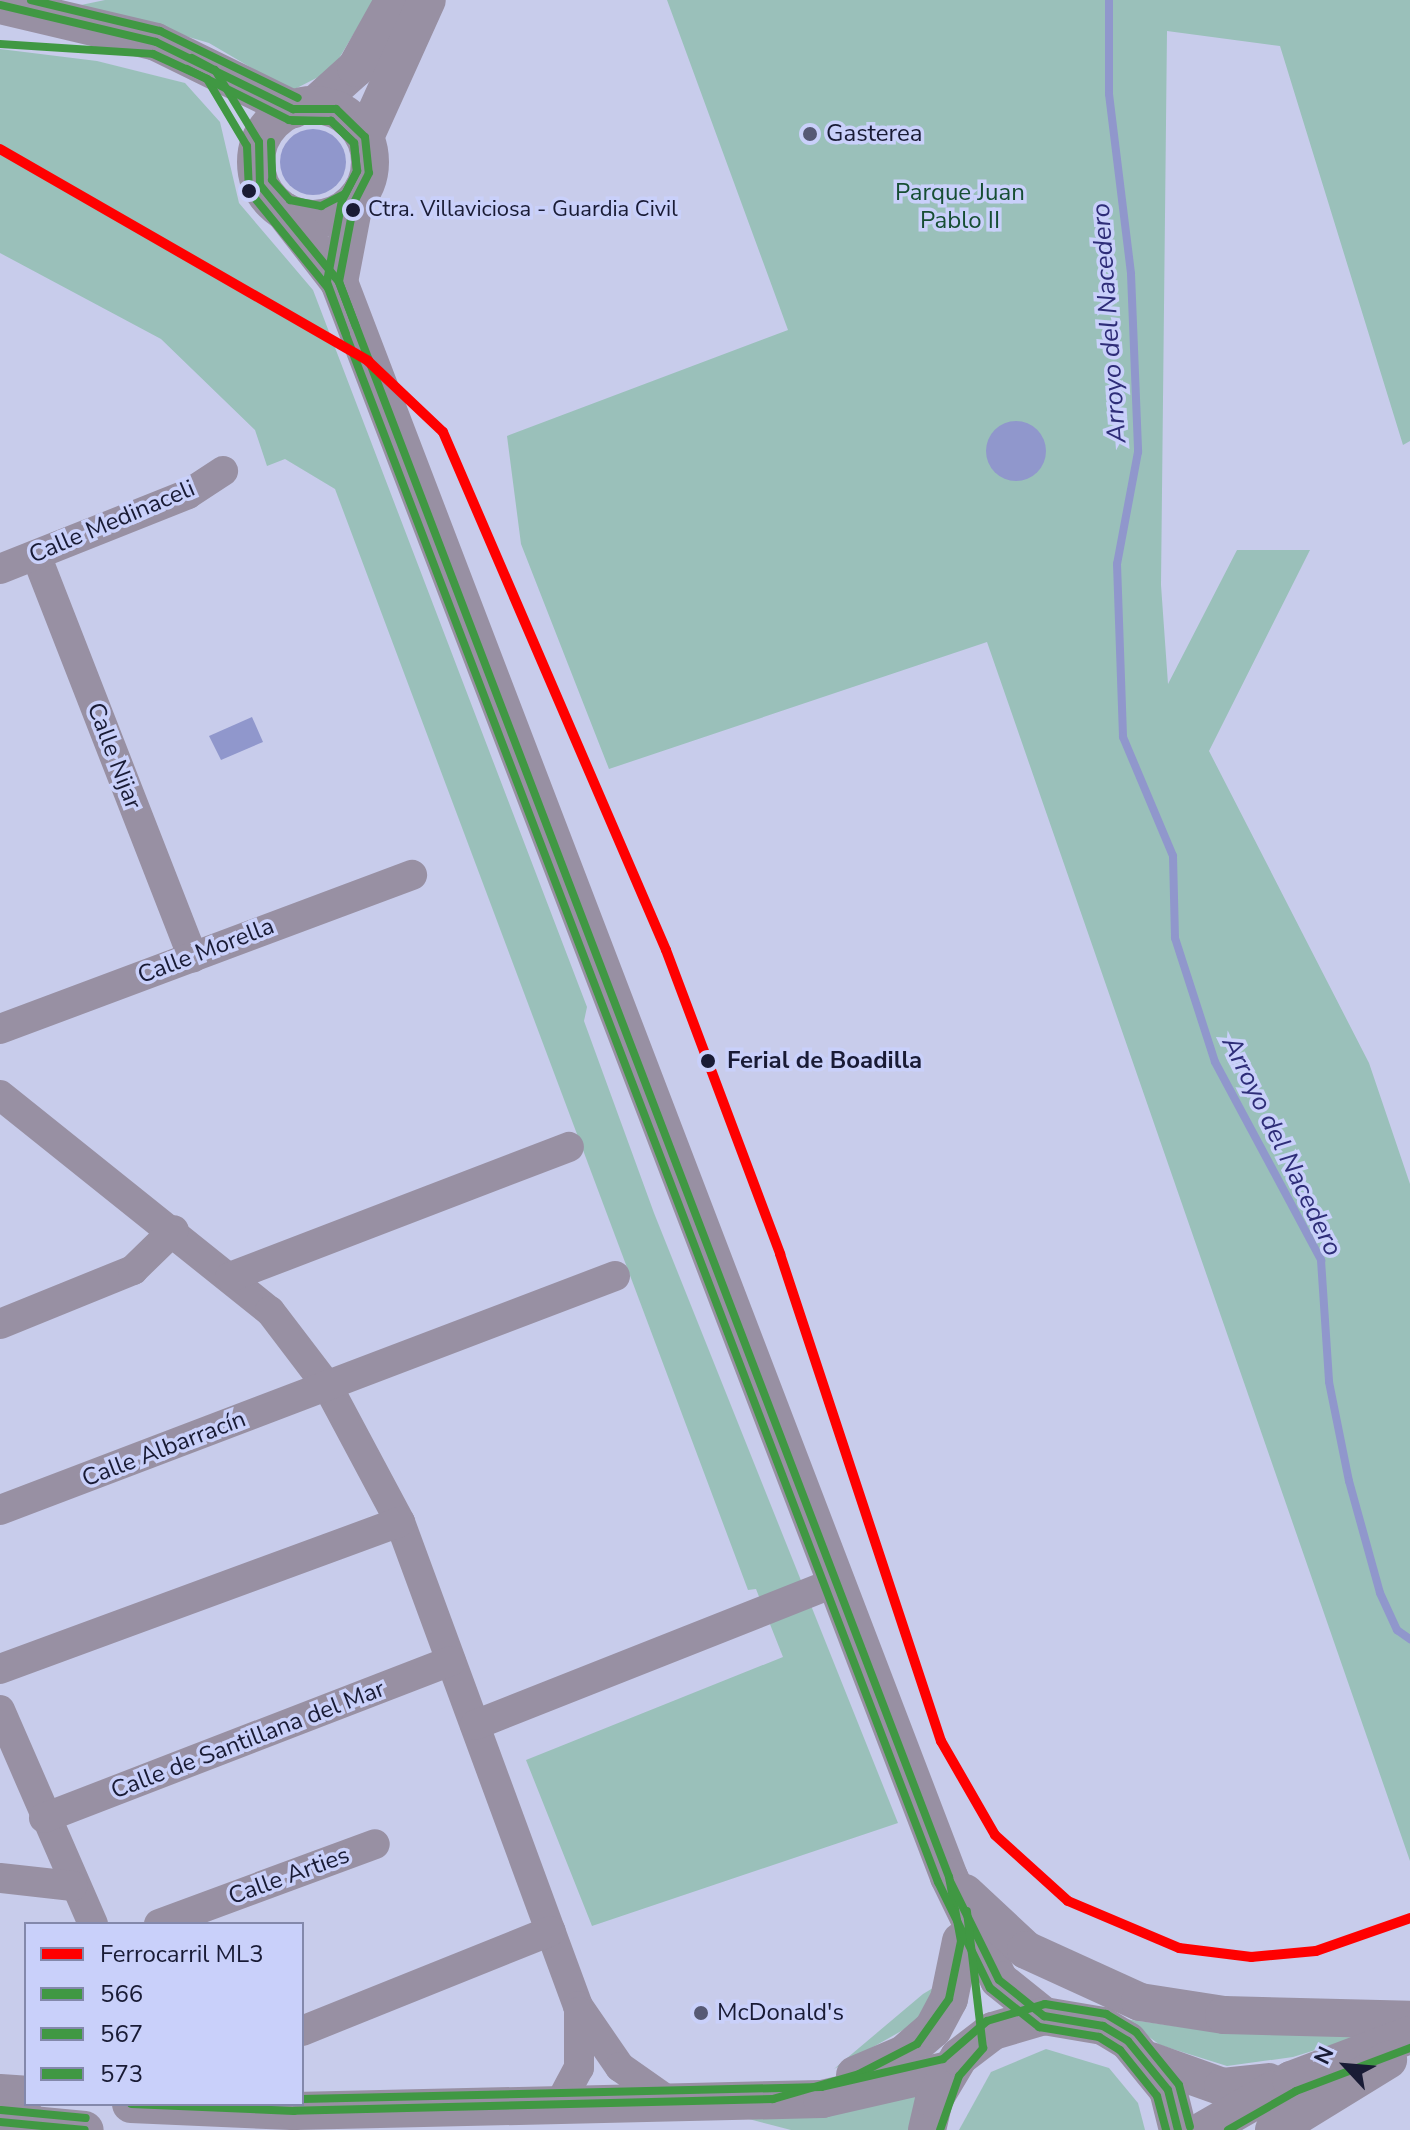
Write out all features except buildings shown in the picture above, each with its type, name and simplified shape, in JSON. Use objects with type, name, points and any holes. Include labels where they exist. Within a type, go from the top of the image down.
[{"type":"street","points":[[259,142],[356,68],[394,0]]},
{"type":"street","points":[[365,137],[427,0]]},
{"type":"street","points":[[0,5],[156,42],[304,106],[353,121],[365,137],[369,173],[354,203],[339,282]]},
{"type":"street","points":[[0,32],[156,42]]},
{"type":"street","points":[[215,70],[259,142],[260,185],[339,282],[949,1877],[999,1980],[1044,2016],[1103,2026],[1150,2061],[1223,2087],[1291,2080]]},
{"type":"street","points":[[284,211],[323,219],[354,203]]},
{"type":"street","name":"Calle Medinaceli","points":[[0,569],[188,494],[223,471]]},
{"type":"street","name":"Calle Nijar","points":[[36,555],[193,957]]},
{"type":"street","name":"Calle Morella","points":[[0,1029],[412,875]]},
{"type":"street","points":[[0,1095],[174,1230],[270,1311],[328,1387],[400,1522],[578,2006],[582,2047],[602,2084],[626,2099]]},
{"type":"street","points":[[230,1277],[569,1147]]},
{"type":"street","points":[[0,1324],[133,1270],[174,1230]]},
{"type":"street","points":[[328,1387],[615,1276]]},
{"type":"street","name":"Calle Albarracín","points":[[0,1510],[328,1387]]},
{"type":"street","points":[[0,1669],[400,1522]]},
{"type":"street","points":[[475,1725],[836,1582]]},
{"type":"street","name":"Calle de Santillana del Mar","points":[[44,1818],[451,1661]]},
{"type":"street","points":[[2,1719],[73,1886],[92,1922]]},
{"type":"street","name":"Calle Arties","points":[[164,1922],[375,1844]]},
{"type":"street","points":[[927,2130],[960,2058],[961,1941],[949,1877]]},
{"type":"street","points":[[949,1877],[1026,1950],[1140,2002],[1224,2015],[1410,2020]]},
{"type":"street","points":[[0,1878],[73,1886]]},
{"type":"street","points":[[304,2030],[551,1931]]},
{"type":"street","points":[[773,2099],[859,2074],[917,2044],[949,1999],[961,1941]]},
{"type":"street","points":[[578,2006],[620,2067],[664,2098]]},
{"type":"street","points":[[304,2105],[560,2103],[664,2098],[822,2099],[960,2058],[1044,2016]]},
{"type":"street","points":[[1204,2130],[1291,2080],[1410,2035]]},
{"type":"street","points":[[1274,2130],[1410,2046]]},
{"type":"street","points":[[560,2103],[582,2047]]},
{"type":"street","points":[[1150,2061],[1168,2090],[1178,2130]]},
{"type":"street","points":[[0,2093],[24,2095]]},
{"type":"street","points":[[0,2122],[85,2130]]},
{"type":"green space","points":[[105,0],[374,0],[332,70],[291,91],[209,43],[81,5]]},
{"type":"green space","name":"Parque Juan Pablo II","points":[[667,0],[1410,0],[1410,441],[1403,445],[1280,46],[1167,31],[1161,585],[1168,684],[1237,550],[1310,550],[1209,751],[1369,1063],[1410,1184],[1410,1861],[987,642],[609,769],[521,544],[507,436],[788,330]]},
{"type":"green space","points":[[0,49],[97,61],[185,83],[220,122],[239,203],[313,290],[587,1007],[584,1021],[654,1213],[898,1823],[592,1926],[526,1760],[783,1657],[756,1589],[748,1590],[335,489],[285,459],[267,466],[255,430],[161,339],[0,253]]},
{"type":"green space","points":[[938,1985],[928,2016],[834,2069],[923,1994]]},
{"type":"green space","points":[[1125,2019],[1224,2033],[1383,2029],[1293,2057],[1227,2066],[1160,2045]]},
{"type":"green space","points":[[1046,2049],[1109,2068],[1138,2103],[1145,2130],[959,2130],[991,2072]]},
{"type":"green space","points":[[922,2087],[909,2130],[791,2130],[745,2118]]},
{"type":"water","points":[[313,129],[326,131],[336,139],[344,149],[344,175],[336,185],[326,193],[313,195],[300,193],[290,185],[282,175],[280,162],[282,149],[290,139],[300,131]]},
{"type":"water","points":[[1016,421],[1037,430],[1046,451],[1037,472],[1016,481],[995,472],[986,451],[995,430]]},
{"type":"water","points":[[252,717],[263,742],[221,760],[209,736]]},
{"type":"waterway","name":"Arroyo del Nacedero","points":[[1109,0],[1109,94],[1131,274],[1138,452],[1117,564],[1123,737],[1173,856],[1175,938],[1215,1062],[1321,1260],[1329,1382],[1349,1481],[1380,1593],[1397,1630],[1410,1639]]},
{"type":"rail line","name":"ML3","points":[[0,149],[368,361],[443,432],[666,950],[780,1254],[941,1741],[995,1835],[1068,1901],[1179,1948],[1251,1957],[1316,1951],[1410,1918]]},
{"type":"transit line","name":"573","points":[[31,0],[160,31],[298,98]]},
{"type":"transit line","name":"566","points":[[0,5],[156,42],[293,109],[336,109],[365,137],[369,173],[354,203],[339,282],[949,1877],[961,1941],[949,1999],[917,2044],[859,2074],[773,2099],[294,2111],[178,2106]]},
{"type":"transit line","name":"567","points":[[0,44],[153,54],[207,79],[247,146],[249,191],[328,288],[938,1882],[990,1988],[1039,2027],[1099,2037],[1120,2050],[1157,2096],[1166,2130]]},
{"type":"transit line","name":"566","points":[[192,58],[215,70],[259,142],[260,185],[339,282],[356,327]]},
{"type":"transit line","name":"567","points":[[187,69],[289,120],[331,121],[354,143],[357,171],[342,200],[327,282],[346,334]]},
{"type":"transit line","name":"573","points":[[271,142],[272,180],[290,200],[321,206],[345,194],[357,171],[354,143],[331,121],[293,121]]},
{"type":"transit line","name":"566","points":[[950,1881],[999,1980],[1044,2016],[1103,2026],[1128,2041],[1168,2090],[1178,2130]]},
{"type":"transit line","name":"567","points":[[940,2130],[959,2076],[983,2048],[967,1911]]},
{"type":"transit line","name":"573","points":[[304,2099],[821,2087],[943,2059],[987,2021],[1045,2004],[1106,2014],[1136,2032],[1179,2085],[1190,2127]]},
{"type":"transit line","name":"567","points":[[1228,2130],[1296,2091],[1410,2048]]},
{"type":"transit line","name":"573","points":[[1,2110],[86,2118]]},
{"type":"transit line","name":"566","points":[[0,2122],[85,2130]]},
{"type":"place","name":"Gasterea","points":[[810,134]]},
{"type":"place","name":"Ctra. Villaviciosa - Guardia Civil","points":[[353,210]]},
{"type":"place","name":"Ferial de Boadilla","points":[[708,1061]]},
{"type":"place","name":"McDonald's","points":[[701,2013]]}]
